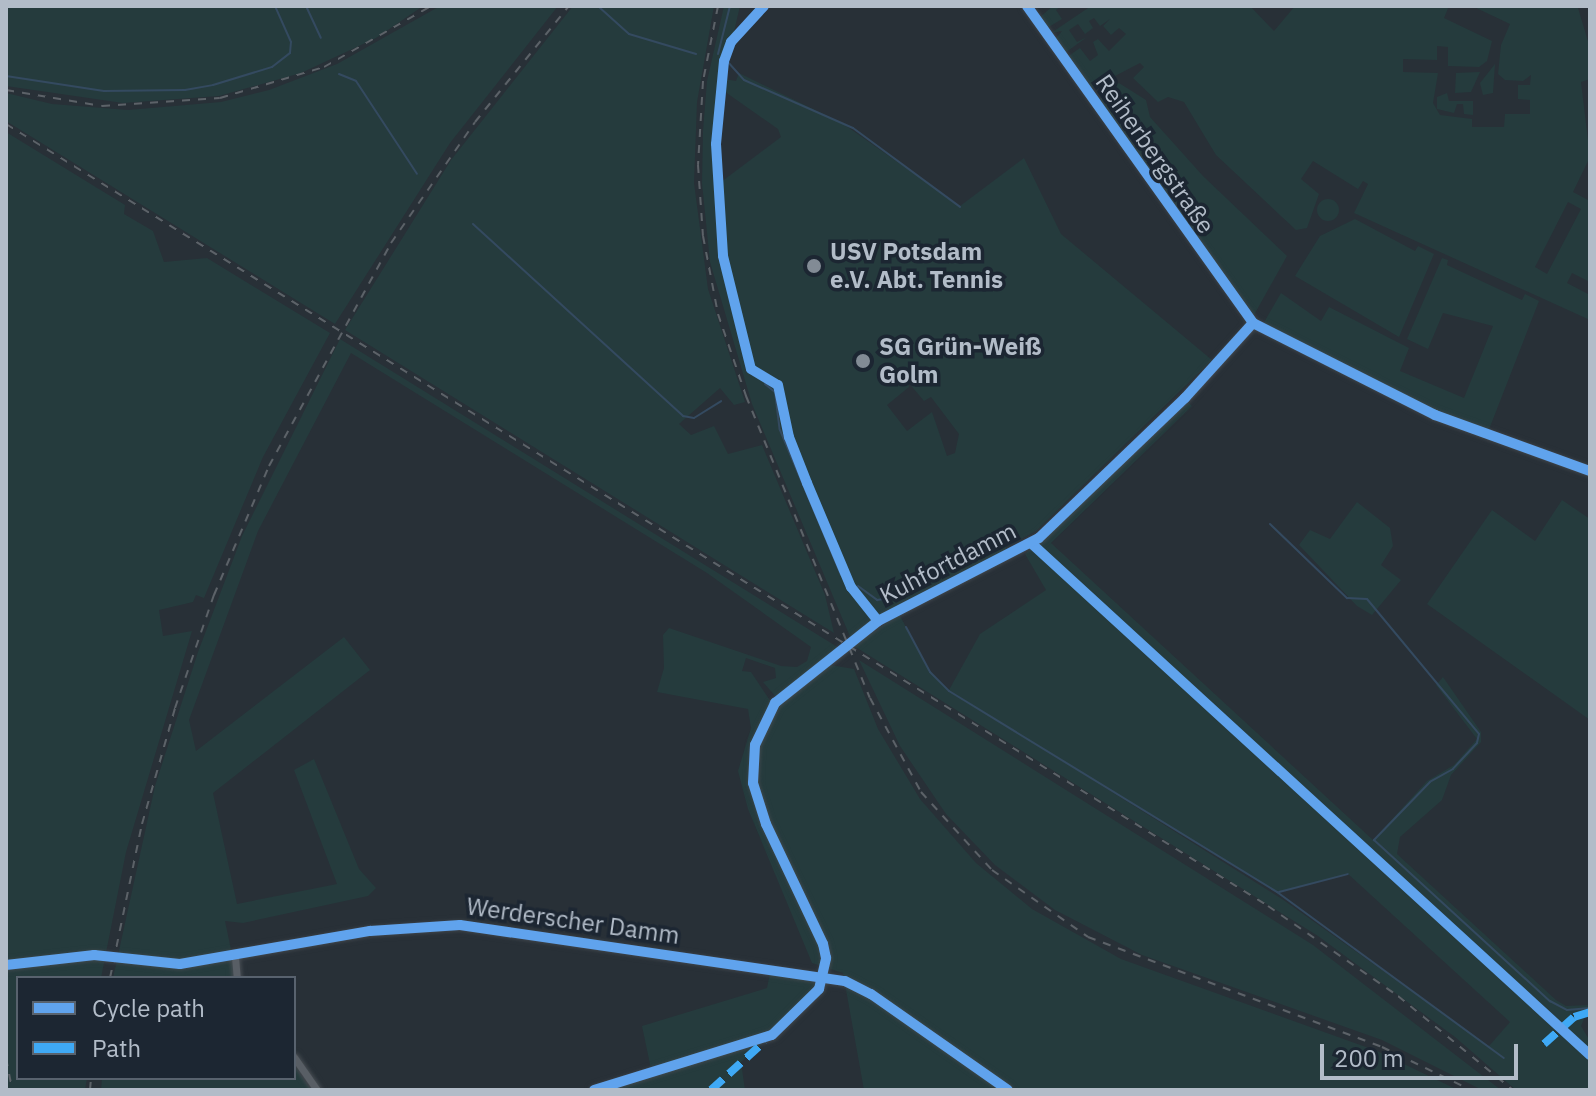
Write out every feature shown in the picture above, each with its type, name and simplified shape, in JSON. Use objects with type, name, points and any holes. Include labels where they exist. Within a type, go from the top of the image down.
[{"type":"street","name":"Reiherbergstraße","points":[[1027,6],[1253,323]]},
{"type":"street","points":[[1253,323],[1435,415],[1590,471]]},
{"type":"street","name":"Kuhfortdamm","points":[[822,976],[823,944],[766,824],[753,783],[755,745],[772,708],[878,621],[1039,538],[1185,398],[1253,323]]},
{"type":"street","name":"Werderscher Damm","points":[[6,965],[17,961],[94,955],[180,964],[235,957],[370,931],[460,925],[822,976],[871,994],[1008,1090]]},
{"type":"street","points":[[235,957],[237,976]]},
{"type":"street","points":[[594,1090],[772,1035],[811,1000],[822,976]]},
{"type":"street","points":[[296,1060],[317,1090]]},
{"type":"green space","points":[[6,6],[423,6],[376,38],[301,73],[219,96],[123,103],[6,86]]},
{"type":"green space","points":[[440,6],[558,6],[450,143],[335,324],[6,121],[6,93],[52,104],[128,110],[221,102],[269,90],[337,64]]},
{"type":"green space","points":[[573,6],[714,6],[697,102],[694,183],[708,289],[745,402],[734,405],[720,388],[679,424],[691,435],[714,426],[728,454],[762,445],[825,595],[834,633],[345,330],[451,160]]},
{"type":"green space","points":[[724,6],[740,6],[721,87],[724,79],[736,81],[739,73],[842,123],[960,206],[1024,158],[1061,234],[1212,360],[1036,531],[1006,547],[1006,555],[879,618],[854,594],[873,621],[851,639],[752,404],[710,262],[702,183],[707,81]],"holes":[[[721,89],[778,129],[781,137],[717,185]],[[908,382],[924,401],[931,397],[959,434],[955,453],[947,456],[932,412],[907,431],[887,405],[909,387]]]},
{"type":"green space","points":[[1053,6],[1061,6],[1056,10],[1062,19],[1047,28],[1040,17]]},
{"type":"green space","points":[[1091,6],[1250,6],[1274,31],[1295,6],[1449,6],[1444,18],[1492,41],[1487,61],[1479,67],[1448,66],[1448,47],[1437,46],[1437,60],[1403,59],[1403,72],[1438,73],[1433,103],[1440,115],[1472,119],[1472,127],[1504,127],[1505,114],[1530,114],[1530,100],[1518,99],[1518,85],[1530,85],[1531,75],[1523,81],[1505,80],[1498,74],[1501,45],[1510,24],[1472,6],[1582,6],[1578,8],[1590,48],[1590,79],[1581,82],[1590,157],[1573,192],[1590,201],[1590,282],[1572,273],[1567,283],[1590,295],[1590,320],[1354,213],[1368,184],[1363,181],[1358,189],[1313,161],[1301,179],[1319,194],[1307,228],[1296,230],[1216,155],[1184,102],[1168,97],[1158,102],[1133,78],[1144,67],[1140,63],[1090,89],[1067,57],[1080,48],[1090,61],[1098,55],[1093,42],[1098,39],[1109,51],[1126,34],[1119,28],[1111,35],[1103,26],[1110,19],[1100,26],[1094,18],[1089,21],[1093,28],[1085,34],[1078,24],[1069,30],[1077,42],[1087,37],[1065,53],[1055,39],[1062,31],[1051,33]],"holes":[[[1568,202],[1581,209],[1547,274],[1535,267]]]},
{"type":"green space","points":[[1495,64],[1493,93],[1483,95],[1480,83]]},
{"type":"green space","points":[[1480,72],[1471,92],[1455,93],[1456,73]]},
{"type":"green space","points":[[1119,83],[1146,100],[1150,117],[1203,176],[1287,256],[1254,315],[1099,102],[1104,91]]},
{"type":"green space","points":[[1447,93],[1449,101],[1473,101],[1473,115],[1464,114],[1463,104],[1457,104],[1454,113],[1437,109],[1437,97]]},
{"type":"green space","points":[[6,132],[125,205],[124,214],[153,231],[164,262],[207,258],[330,333],[263,457],[204,598],[196,595],[193,602],[159,610],[163,636],[192,631],[126,852],[101,976],[16,976],[16,1080],[87,1080],[85,1090],[6,1090]]},
{"type":"green space","points":[[1328,199],[1336,202],[1339,210],[1336,218],[1328,221],[1320,218],[1317,210],[1320,202]]},
{"type":"green space","points":[[1355,219],[1415,251],[1418,246],[1434,254],[1399,337],[1295,276],[1320,236]]},
{"type":"green space","points":[[1442,258],[1448,260],[1447,265],[1522,300],[1525,294],[1539,301],[1488,432],[1423,406],[1263,324],[1281,293],[1321,321],[1329,307],[1409,348],[1400,371],[1464,398],[1493,326],[1443,313],[1428,349],[1407,339]]},
{"type":"green space","points":[[340,339],[839,648],[776,697],[763,682],[776,678],[775,668],[746,658],[742,671],[751,672],[771,702],[752,742],[749,767],[756,764],[757,746],[776,706],[830,665],[854,669],[878,729],[920,799],[976,863],[1032,909],[1121,959],[1377,1051],[1458,1090],[864,1090],[843,973],[812,963],[748,809],[738,771],[751,728],[748,709],[657,692],[664,668],[663,635],[669,628],[781,666],[797,667],[807,661],[811,647],[707,573],[351,353],[258,531],[189,720],[196,751],[344,637],[370,670],[213,793],[237,904],[337,884],[294,770],[314,759],[359,869],[376,888],[368,896],[243,923],[225,921],[237,976],[113,976],[155,786],[198,652],[242,536]]},
{"type":"green space","points":[[1185,399],[1192,406],[1051,543],[1373,840],[1427,781],[1454,765],[1477,739],[1436,685],[1443,677],[1481,732],[1481,742],[1451,775],[1442,800],[1400,837],[1397,854],[1556,1000],[1566,1006],[1590,1005],[1581,1026],[1590,1041],[1590,1090],[1516,1090],[1455,1037],[1318,936],[854,646],[899,614],[930,672],[949,690],[980,634],[1046,590],[1025,554]],"holes":[[[1077,770],[1277,892],[1348,874],[1510,1022],[1489,1046],[1282,899]]]},
{"type":"green space","points":[[1562,500],[1590,519],[1590,720],[1427,604],[1492,510],[1535,541]]},
{"type":"green space","points":[[1357,502],[1390,528],[1393,546],[1381,565],[1401,580],[1372,615],[1357,606],[1299,545],[1310,530],[1330,539]]},
{"type":"green space","points":[[859,660],[1313,945],[1501,1090],[1482,1090],[1382,1040],[1142,955],[1055,910],[995,865],[946,814],[900,746]]},
{"type":"green space","points":[[771,968],[822,976],[803,1008],[741,1062],[745,1090],[594,1090],[651,1069],[642,1026],[767,988]]},
{"type":"green space","points":[[296,1068],[311,1090],[101,1090],[102,1080],[296,1080]]},
{"type":"waterway","points":[[6,76],[104,91],[185,90],[213,85],[272,67],[290,53],[291,42],[275,6]]},
{"type":"waterway","points":[[306,6],[321,38]]},
{"type":"waterway","points":[[718,54],[730,6]]},
{"type":"waterway","points":[[599,7],[629,34],[696,54]]},
{"type":"waterway","points":[[727,61],[744,80],[853,128],[960,207]]},
{"type":"waterway","points":[[339,74],[356,81],[417,174]]},
{"type":"waterway","points":[[473,224],[683,416],[694,418],[721,401]]},
{"type":"waterway","points":[[765,384],[775,392],[780,430],[841,575]]},
{"type":"waterway","points":[[1270,524],[1347,598],[1367,599],[1479,734],[1477,743],[1453,769],[1430,782],[1374,840],[1550,1001],[1567,1010],[1590,1008]]},
{"type":"waterway","points":[[858,586],[877,600],[890,598]]},
{"type":"waterway","points":[[906,627],[930,672],[949,691],[1277,892],[1504,1058]]},
{"type":"waterway","points":[[1279,892],[1348,874]]},
{"type":"railway","points":[[6,90],[102,106],[220,98],[324,67],[431,6]]},
{"type":"railway","points":[[110,976],[142,824],[175,708],[214,595],[269,466],[391,243],[475,122],[569,6]]},
{"type":"railway","points":[[718,6],[703,81],[698,165],[703,236],[718,314],[746,396],[870,698],[921,792],[992,870],[1088,937],[1382,1047],[1471,1090]]},
{"type":"railway","points":[[6,124],[1268,906],[1398,996],[1513,1090]]},
{"type":"railway","points":[[6,1058],[12,1090]]},
{"type":"railway","points":[[90,1090],[91,1080]]},
{"type":"marked path","points":[[1544,1044],[1574,1017],[1590,1012]]},
{"type":"marked path","points":[[711,1090],[764,1042]]},
{"type":"cycle path","points":[[764,6],[731,42],[724,61],[716,144],[723,256],[751,369],[778,385],[789,437],[851,587],[878,621]]},
{"type":"cycle path","points":[[1027,6],[1253,323],[1435,415],[1590,471]]},
{"type":"cycle path","points":[[594,1090],[772,1035],[819,989],[826,958],[823,944],[766,824],[753,783],[755,745],[775,703],[878,621],[1039,538],[1185,398],[1253,323]]},
{"type":"cycle path","points":[[1031,543],[1590,1055]]},
{"type":"cycle path","points":[[6,965],[94,955],[180,964],[370,931],[460,925],[845,981],[871,994],[1008,1090]]},
{"type":"place","name":"USV Potsdam e.V. Abt. Tennis","points":[[814,266]]},
{"type":"place","name":"SG Grün-Weiß Golm","points":[[863,361]]}]
